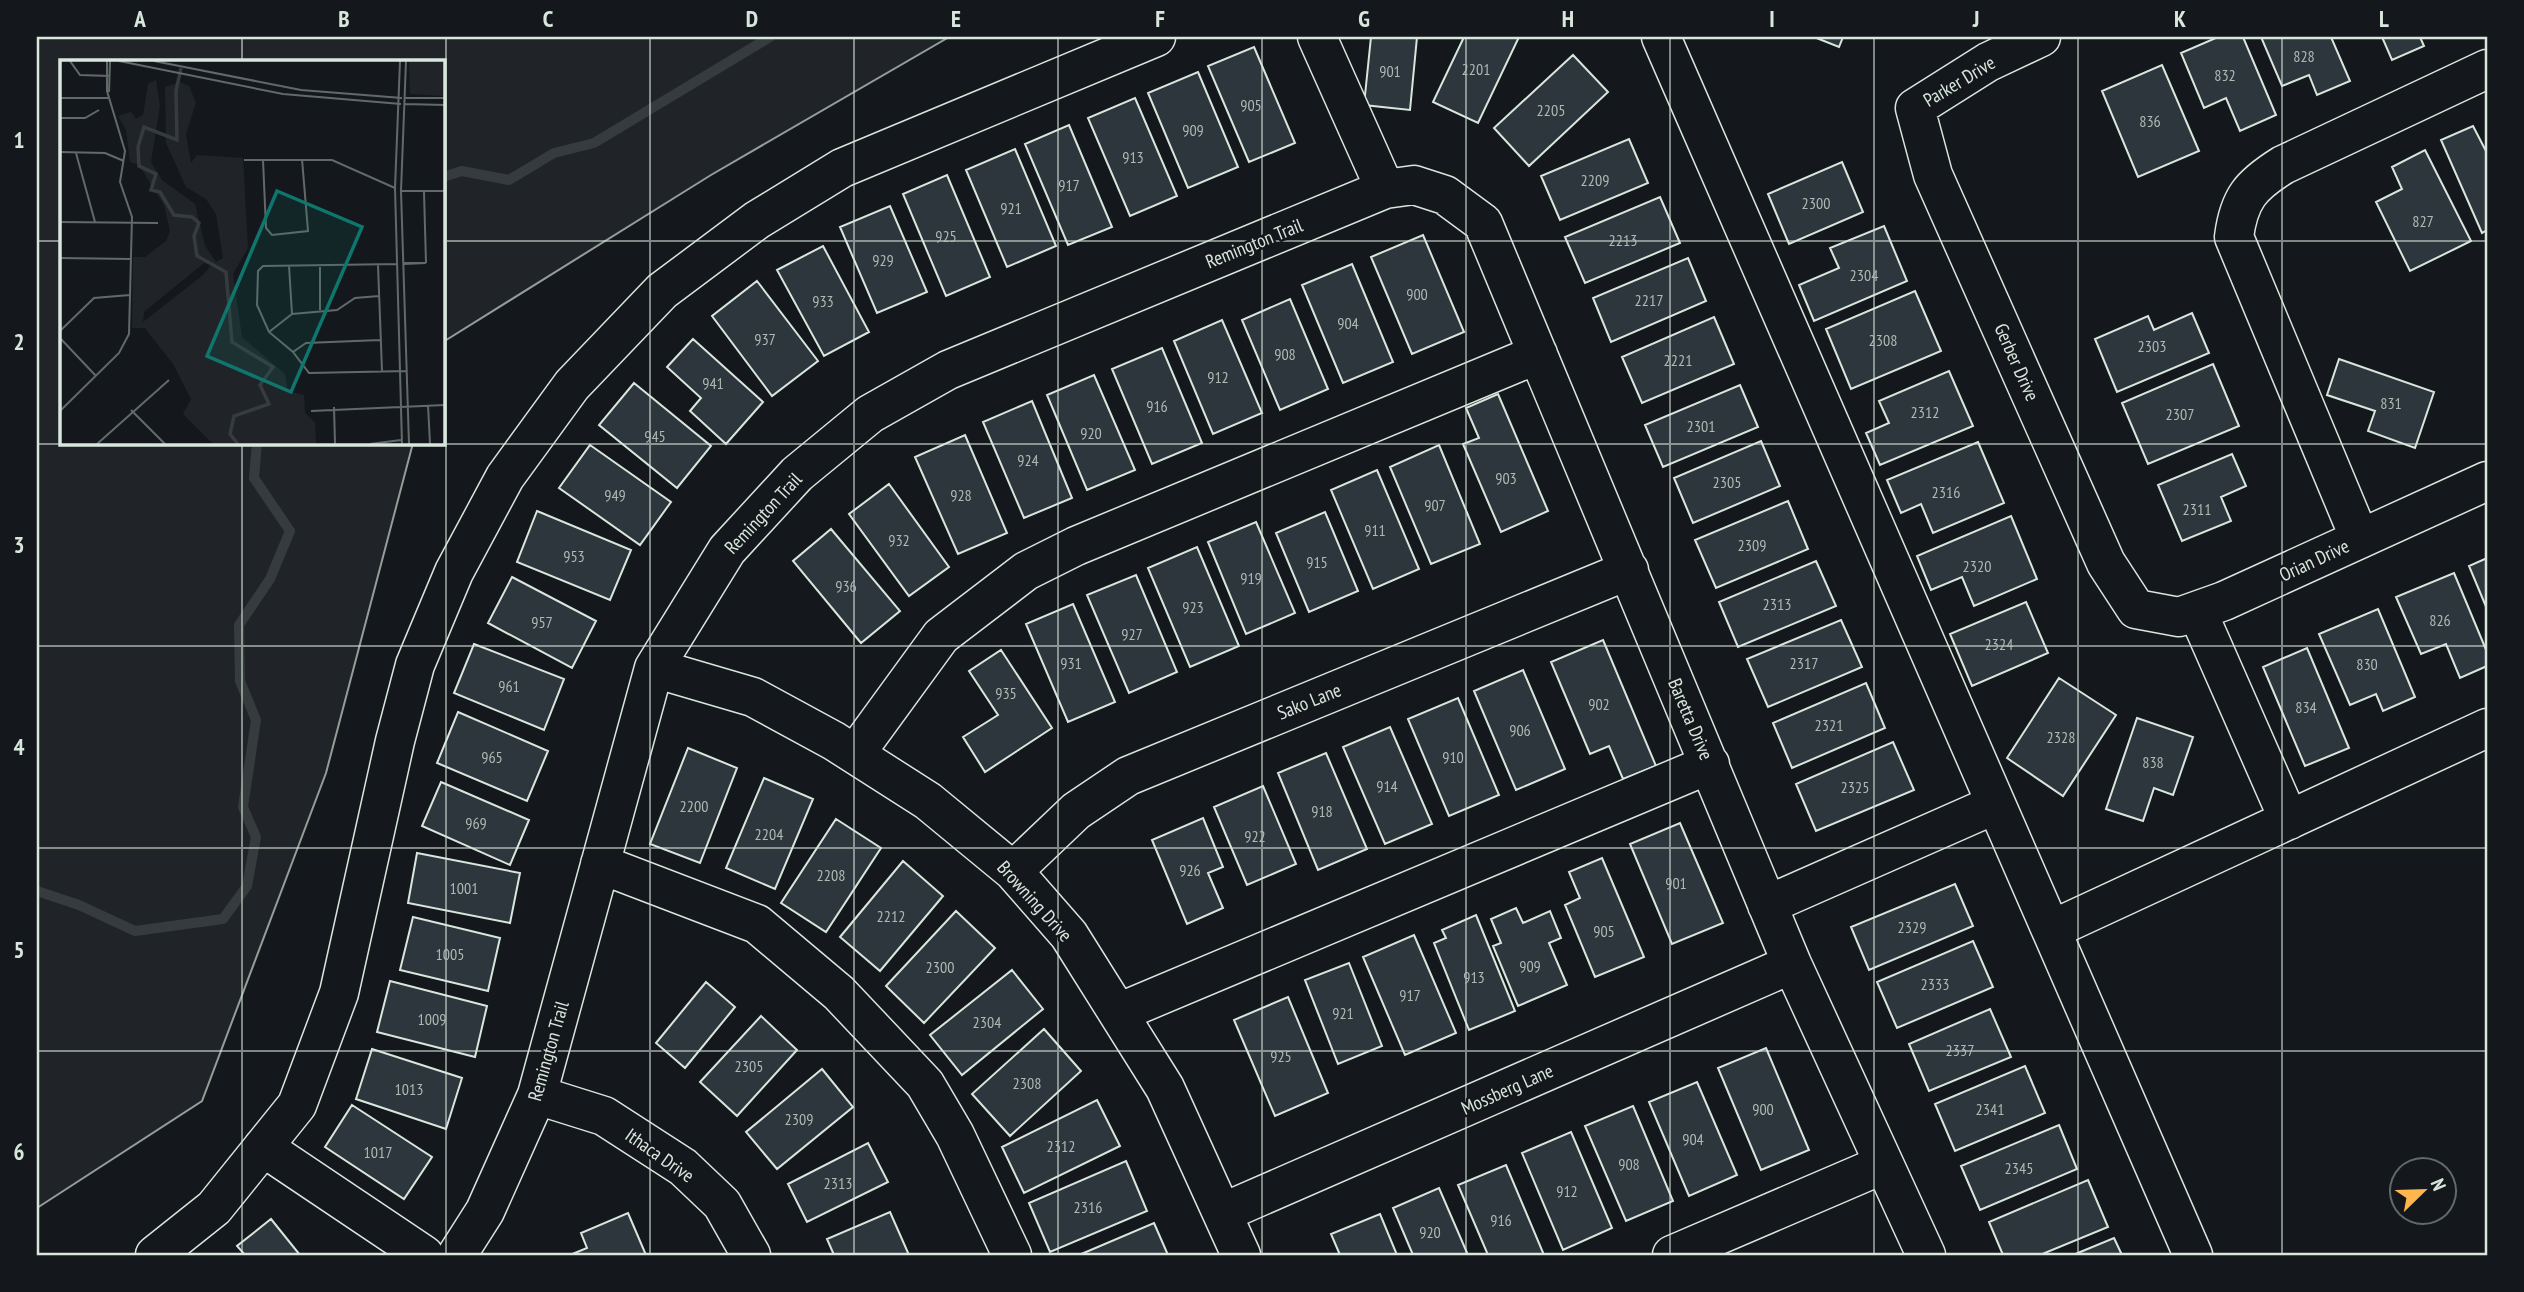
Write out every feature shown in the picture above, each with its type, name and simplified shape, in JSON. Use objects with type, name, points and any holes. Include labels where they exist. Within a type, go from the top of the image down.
[{"type":"street","points":[[155,1255],[214,1208],[297,1105],[339,993],[395,741],[415,665],[454,572],[505,477],[572,385],[662,290],[757,220],[842,168],[1156,37]]},
{"type":"street","points":[[1317,37],[1385,189]]},
{"type":"street","points":[[1661,37],[2193,1255]]},
{"type":"street","name":"Parker Drive","points":[[1915,108],[1988,62],[2041,37]]},
{"type":"street","points":[[2360,539],[2234,237],[2237,215],[2259,181],[2283,165],[2487,69]]},
{"type":"street","name":"Gerber Drive","points":[[1915,108],[1933,175],[2106,563],[2136,609]]},
{"type":"street","name":"Remington Trail","points":[[457,1255],[485,1211],[537,1095],[654,668],[727,550],[797,474],[870,414],[948,370],[1385,189],[1414,185],[1445,195]]},
{"type":"street","name":"Baretta Drive","points":[[1445,195],[1483,223],[1792,964],[1926,1255]]},
{"type":"street","points":[[855,754],[941,636],[1026,571],[1076,546],[1538,354]]},
{"type":"street","name":"Orian Drive","points":[[2136,609],[2179,617],[2197,611],[2487,481]]},
{"type":"street","name":"Sako Lane","points":[[1013,871],[1076,811],[1128,776],[1629,570]]},
{"type":"street","points":[[2197,611],[2289,820]]},
{"type":"street","name":"Browning Drive","points":[[654,668],[753,697],[834,740],[928,801],[1013,871],[1069,935],[1165,1088],[1241,1255]]},
{"type":"street","points":[[2051,930],[2487,728]]},
{"type":"street","points":[[1118,1013],[1710,764]]},
{"type":"street","points":[[1768,905],[1996,804]]},
{"type":"street","points":[[600,864],[757,924],[839,993],[925,1084],[956,1135],[1012,1255]]},
{"type":"street","name":"Mossberg Lane","points":[[1222,1213],[1792,964]]},
{"type":"street","name":"Ithaca Drive","points":[[537,1095],[604,1116],[682,1167],[722,1204],[751,1255]]},
{"type":"street","points":[[263,1147],[424,1255]]},
{"type":"street","points":[[1672,1255],[1884,1164]]},
{"type":"shaded area","points":[[37,37],[949,37],[711,175],[444,341],[444,60],[60,60],[60,444],[413,444],[326,773],[202,1101],[37,1208]]},
{"type":"building","points":[[1371,37],[1417,37],[1410,110],[1364,105]]},
{"type":"building","points":[[1464,37],[1519,37],[1478,123],[1433,102]]},
{"type":"building","points":[[1814,37],[1843,37],[1839,47]]},
{"type":"building","points":[[2218,37],[2243,37],[2276,115],[2240,131],[2226,98],[2204,108],[2181,53]]},
{"type":"building","points":[[2261,37],[2331,37],[2350,81],[2317,95],[2309,75],[2282,86]]},
{"type":"building","points":[[2382,37],[2420,37],[2424,46],[2392,60]]},
{"type":"building","points":[[1254,47],[1295,143],[1249,162],[1208,66]]},
{"type":"building","points":[[1573,55],[1608,92],[1529,166],[1494,128]]},
{"type":"building","points":[[2162,65],[2199,151],[2138,177],[2102,91]]},
{"type":"building","points":[[1198,72],[1238,167],[1188,188],[1148,93]]},
{"type":"building","points":[[1135,98],[1177,196],[1130,216],[1088,118]]},
{"type":"building","points":[[1069,125],[1112,227],[1068,245],[1025,144]]},
{"type":"building","points":[[2473,126],[2487,153],[2487,230],[2482,233],[2441,140]]},
{"type":"building","points":[[1629,139],[1648,183],[1560,220],[1541,176]]},
{"type":"building","points":[[1015,149],[1056,246],[1007,267],[966,170]]},
{"type":"building","points":[[2425,150],[2471,241],[2410,271],[2376,202],[2402,189],[2392,167]]},
{"type":"building","points":[[1842,162],[1863,212],[1789,244],[1768,194]]},
{"type":"building","points":[[947,175],[990,277],[946,296],[903,194]]},
{"type":"building","points":[[1660,197],[1680,243],[1585,283],[1565,237]]},
{"type":"building","points":[[890,206],[927,292],[877,313],[840,227]]},
{"type":"building","points":[[1884,226],[1907,281],[1814,321],[1799,285],[1839,268],[1830,248]]},
{"type":"building","points":[[1423,235],[1464,332],[1412,354],[1371,257]]},
{"type":"building","points":[[823,246],[869,332],[824,356],[777,270]]},
{"type":"building","points":[[1688,258],[1706,301],[1611,342],[1593,298]]},
{"type":"building","points":[[1352,264],[1393,362],[1343,383],[1302,285]]},
{"type":"building","points":[[757,281],[818,361],[772,396],[712,316]]},
{"type":"building","points":[[1915,291],[1941,351],[1851,389],[1826,329]]},
{"type":"building","points":[[1290,299],[1328,389],[1280,410],[1242,320]]},
{"type":"building","points":[[2192,313],[2209,353],[2117,392],[2095,339],[2148,316],[2154,330]]},
{"type":"building","points":[[1714,317],[1734,364],[1642,403],[1622,357]]},
{"type":"building","points":[[1222,320],[1262,413],[1213,434],[1174,341]]},
{"type":"building","points":[[693,339],[763,402],[726,444],[690,411],[701,398],[667,367]]},
{"type":"building","points":[[1162,348],[1202,443],[1152,464],[1112,369]]},
{"type":"building","points":[[2339,359],[2434,392],[2415,448],[2368,431],[2375,411],[2327,395]]},
{"type":"building","points":[[2213,364],[2239,426],[2148,464],[2122,403]]},
{"type":"building","points":[[1949,371],[1973,426],[1880,465],[1866,433],[1889,423],[1879,401]]},
{"type":"building","points":[[1094,375],[1135,470],[1087,490],[1047,395]]},
{"type":"building","points":[[634,383],[711,446],[677,488],[599,425]]},
{"type":"building","points":[[1740,385],[1758,427],[1663,467],[1645,425]]},
{"type":"building","points":[[1498,394],[1548,511],[1501,532],[1463,444],[1479,438],[1466,408]]},
{"type":"building","points":[[1032,401],[1072,498],[1024,518],[983,422]]},
{"type":"building","points":[[965,435],[1007,533],[958,554],[915,457]]},
{"type":"building","points":[[1761,441],[1780,486],[1693,523],[1674,478]]},
{"type":"building","points":[[1978,442],[2004,503],[1933,533],[1921,504],[1901,513],[1887,480]]},
{"type":"building","points":[[590,445],[671,502],[640,545],[559,488]]},
{"type":"building","points":[[1439,445],[1480,544],[1431,564],[1390,467]]},
{"type":"building","points":[[2232,454],[2246,486],[2221,497],[2231,521],[2182,541],[2158,485]]},
{"type":"building","points":[[1377,470],[1419,569],[1373,589],[1331,490]]},
{"type":"building","points":[[889,484],[949,567],[909,596],[849,514]]},
{"type":"building","points":[[1788,501],[1808,549],[1716,588],[1695,540]]},
{"type":"building","points":[[537,511],[631,550],[610,600],[517,562]]},
{"type":"building","points":[[1325,512],[1358,591],[1309,612],[1276,533]]},
{"type":"building","points":[[2011,516],[2037,579],[1974,606],[1962,577],[1931,590],[1917,556]]},
{"type":"building","points":[[1256,522],[1295,613],[1246,634],[1208,542]]},
{"type":"building","points":[[831,529],[900,611],[861,643],[793,561]]},
{"type":"building","points":[[1197,547],[1239,646],[1190,667],[1148,568]]},
{"type":"building","points":[[2487,558],[2487,609],[2469,566]]},
{"type":"building","points":[[1816,561],[1836,606],[1738,647],[1719,602]]},
{"type":"building","points":[[2454,573],[2487,652],[2487,666],[2460,678],[2446,644],[2421,654],[2396,597]]},
{"type":"building","points":[[1136,575],[1177,672],[1129,693],[1087,595]]},
{"type":"building","points":[[512,577],[596,621],[572,668],[488,623]]},
{"type":"building","points":[[2026,602],[2048,653],[1972,686],[1950,634]]},
{"type":"building","points":[[1073,604],[1115,702],[1068,722],[1026,624]]},
{"type":"building","points":[[2378,609],[2415,697],[2383,711],[2376,694],[2350,705],[2319,634]]},
{"type":"building","points":[[1841,620],[1862,667],[1768,707],[1747,659]]},
{"type":"building","points":[[1603,640],[1656,766],[1623,779],[1609,746],[1590,754],[1551,662]]},
{"type":"building","points":[[474,644],[564,679],[544,730],[454,693]]},
{"type":"building","points":[[2307,648],[2349,748],[2305,766],[2263,667]]},
{"type":"building","points":[[1001,650],[1052,728],[985,772],[963,737],[998,715],[969,671]]},
{"type":"building","points":[[1523,670],[1565,769],[1516,790],[1474,691]]},
{"type":"building","points":[[2059,678],[2116,715],[2063,796],[2007,758]]},
{"type":"building","points":[[1866,683],[1885,728],[1792,768],[1773,723]]},
{"type":"building","points":[[1458,698],[1499,795],[1449,816],[1408,719]]},
{"type":"building","points":[[458,712],[548,751],[527,801],[437,763]]},
{"type":"building","points":[[2137,718],[2193,737],[2173,795],[2154,788],[2143,821],[2106,809]]},
{"type":"building","points":[[1390,727],[1432,824],[1385,844],[1343,747]]},
{"type":"building","points":[[1893,742],[1914,790],[1816,831],[1796,784]]},
{"type":"building","points":[[688,748],[737,768],[700,863],[650,844]]},
{"type":"building","points":[[1326,753],[1367,849],[1318,870],[1278,773]]},
{"type":"building","points":[[764,778],[813,799],[775,889],[726,868]]},
{"type":"building","points":[[441,782],[529,820],[510,865],[422,826]]},
{"type":"building","points":[[1263,786],[1296,864],[1247,885],[1214,807]]},
{"type":"building","points":[[1203,818],[1223,867],[1208,873],[1223,908],[1187,924],[1152,840]]},
{"type":"building","points":[[836,819],[881,848],[826,932],[781,903]]},
{"type":"building","points":[[1680,823],[1723,923],[1672,944],[1630,844]]},
{"type":"building","points":[[417,853],[520,873],[510,923],[408,903]]},
{"type":"building","points":[[1602,858],[1644,957],[1595,977],[1565,905],[1580,898],[1569,872]]},
{"type":"building","points":[[903,861],[943,896],[880,971],[840,937]]},
{"type":"building","points":[[1955,884],[1973,926],[1869,970],[1851,927]]},
{"type":"building","points":[[1516,908],[1523,923],[1550,911],[1561,938],[1549,943],[1567,985],[1518,1006],[1493,946],[1501,943],[1491,919]]},
{"type":"building","points":[[956,911],[995,948],[924,1023],[886,986]]},
{"type":"building","points":[[1476,915],[1515,1011],[1469,1030],[1434,943],[1446,938],[1442,930]]},
{"type":"building","points":[[413,917],[500,938],[488,991],[400,970]]},
{"type":"building","points":[[1414,935],[1456,1033],[1405,1055],[1363,957]]},
{"type":"building","points":[[1973,941],[1993,987],[1897,1028],[1877,982]]},
{"type":"building","points":[[1349,963],[1382,1046],[1338,1064],[1305,980]]},
{"type":"building","points":[[1012,970],[1043,1009],[962,1075],[930,1035]]},
{"type":"building","points":[[390,981],[487,1006],[475,1057],[377,1032]]},
{"type":"building","points":[[706,982],[735,1007],[685,1068],[656,1043]]},
{"type":"building","points":[[1288,997],[1328,1093],[1275,1116],[1234,1020]]},
{"type":"building","points":[[1990,1009],[2011,1057],[1929,1091],[1909,1044]]},
{"type":"building","points":[[761,1016],[797,1050],[737,1116],[700,1082]]},
{"type":"building","points":[[1044,1029],[1081,1071],[1010,1136],[972,1094]]},
{"type":"building","points":[[1766,1048],[1809,1150],[1761,1170],[1718,1068]]},
{"type":"building","points":[[372,1049],[462,1078],[446,1129],[356,1099]]},
{"type":"building","points":[[2025,1066],[2045,1113],[1955,1151],[1935,1104]]},
{"type":"building","points":[[822,1069],[853,1107],[777,1169],[746,1132]]},
{"type":"building","points":[[1697,1082],[1737,1175],[1689,1196],[1649,1102]]},
{"type":"building","points":[[1097,1100],[1120,1146],[1024,1193],[1002,1147]]},
{"type":"building","points":[[352,1105],[432,1157],[404,1199],[325,1147]]},
{"type":"building","points":[[1633,1106],[1673,1201],[1626,1221],[1585,1126]]},
{"type":"building","points":[[2059,1125],[2077,1169],[1980,1210],[1961,1166]]},
{"type":"building","points":[[1571,1132],[1612,1228],[1563,1250],[1522,1153]]},
{"type":"building","points":[[868,1143],[888,1182],[807,1222],[788,1184]]},
{"type":"building","points":[[1126,1161],[1147,1211],[1050,1252],[1029,1203]]},
{"type":"building","points":[[1506,1165],[1544,1255],[1488,1255],[1458,1185]]},
{"type":"building","points":[[2088,1180],[2108,1227],[2040,1255],[2003,1255],[1989,1222]]},
{"type":"building","points":[[1439,1188],[1468,1255],[1413,1255],[1393,1208]]},
{"type":"building","points":[[890,1212],[909,1255],[834,1255],[827,1239]]},
{"type":"building","points":[[628,1213],[646,1255],[570,1255],[587,1248],[581,1233]]},
{"type":"building","points":[[1380,1214],[1397,1255],[1340,1255],[1331,1234]]},
{"type":"building","points":[[271,1219],[300,1255],[245,1255],[237,1246]]},
{"type":"building","points":[[1154,1223],[1168,1255],[1079,1255]]},
{"type":"building","points":[[2114,1238],[2122,1255],[2073,1255]]},
{"type":"waterway","points":[[444,177],[462,171],[509,180],[554,153],[594,143],[770,37]]},
{"type":"waterway","points":[[37,891],[79,905],[135,931],[223,919],[247,886],[256,837],[243,807],[256,720],[240,681],[239,625],[270,579],[290,531],[254,478],[257,444]]}]
